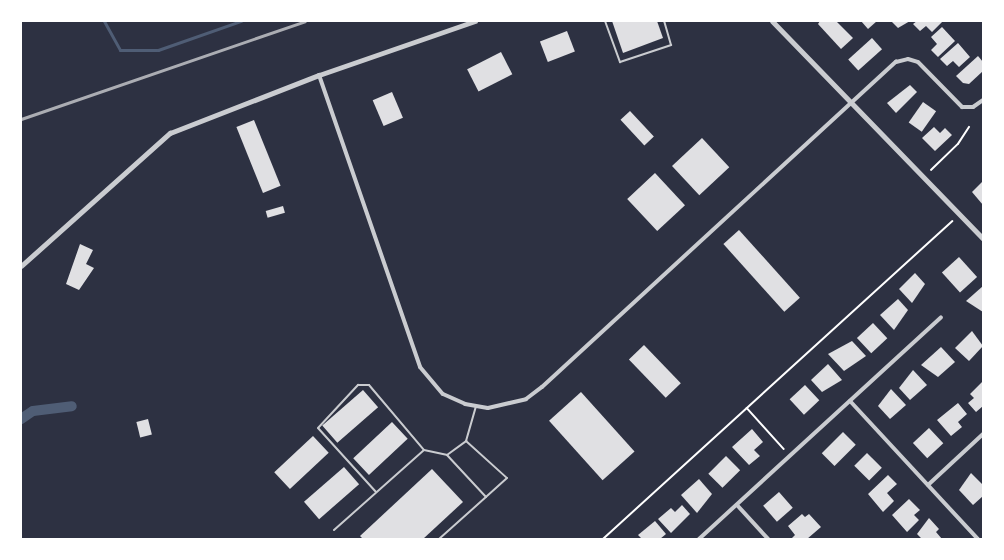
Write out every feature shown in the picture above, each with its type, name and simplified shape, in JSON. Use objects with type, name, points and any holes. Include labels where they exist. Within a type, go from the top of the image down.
[{"type":"street","points":[[21,266],[170,133],[319,75],[475,21]]},
{"type":"street","points":[[772,21],[983,239]]},
{"type":"street","points":[[319,75],[420,367],[443,394],[476,407],[488,408],[526,399],[542,387],[896,62],[908,59],[918,62],[958,104],[967,108],[983,100]]},
{"type":"street","points":[[699,539],[941,316]]},
{"type":"street","points":[[850,401],[978,539]]},
{"type":"street","points":[[928,485],[983,434]]},
{"type":"street","points":[[736,505],[768,539]]},
{"type":"lane","points":[[606,21],[620,62],[671,45],[664,21]]},
{"type":"lane","points":[[376,492],[318,428],[358,385],[369,385],[423,450],[447,455],[486,497]]},
{"type":"lane","points":[[447,455],[466,441],[476,407]]},
{"type":"lane","points":[[439,539],[507,478],[466,441]]},
{"type":"lane","points":[[334,530],[423,450]]},
{"type":"path","points":[[931,170],[969,127]]},
{"type":"path","points":[[603,539],[952,221]]},
{"type":"path","points":[[747,408],[784,449]]},
{"type":"building","points":[[612,21],[657,21],[663,38],[623,53]]},
{"type":"building","points":[[820,21],[836,21],[853,38],[841,49],[818,24]]},
{"type":"building","points":[[861,21],[877,21],[868,29]]},
{"type":"building","points":[[891,21],[910,21],[898,28]]},
{"type":"building","points":[[917,21],[943,21],[932,32],[926,26],[920,31],[913,24]]},
{"type":"building","points":[[942,27],[955,41],[938,57],[931,50],[937,44],[931,37]]},
{"type":"building","points":[[567,31],[575,52],[548,62],[540,41]]},
{"type":"building","points":[[872,38],[882,49],[858,71],[848,59]]},
{"type":"building","points":[[958,43],[970,57],[959,67],[953,61],[947,66],[940,59]]},
{"type":"building","points":[[501,52],[512,74],[478,92],[467,69]]},
{"type":"building","points":[[978,56],[983,62],[983,71],[969,84],[963,83],[956,76]]},
{"type":"building","points":[[910,85],[917,92],[896,113],[887,103]]},
{"type":"building","points":[[392,92],[403,118],[384,126],[373,100]]},
{"type":"building","points":[[923,102],[936,111],[922,132],[909,122]]},
{"type":"building","points":[[630,111],[654,137],[644,145],[620,120]]},
{"type":"building","points":[[254,120],[281,186],[263,193],[236,127]]},
{"type":"building","points":[[934,127],[940,133],[945,128],[952,135],[935,151],[922,138]]},
{"type":"building","points":[[702,138],[729,167],[699,195],[672,166]]},
{"type":"building","points":[[655,173],[685,205],[657,231],[627,199]]},
{"type":"building","points":[[983,181],[983,205],[972,192]]},
{"type":"building","points":[[283,206],[285,213],[268,218],[266,211]]},
{"type":"building","points":[[739,230],[800,298],[784,312],[723,244]]},
{"type":"building","points":[[80,244],[93,250],[86,264],[94,268],[79,290],[66,284]]},
{"type":"building","points":[[959,257],[977,277],[960,292],[942,272]]},
{"type":"building","points":[[915,273],[925,284],[912,303],[899,289]]},
{"type":"building","points":[[983,286],[983,312],[966,301]]},
{"type":"building","points":[[898,299],[908,310],[894,330],[880,315]]},
{"type":"building","points":[[873,323],[887,338],[871,353],[857,338]]},
{"type":"building","points":[[972,331],[983,346],[969,361],[955,348]]},
{"type":"building","points":[[852,341],[866,356],[844,371],[828,354]]},
{"type":"building","points":[[644,345],[681,383],[666,398],[629,360]]},
{"type":"building","points":[[941,347],[955,362],[938,377],[921,365]]},
{"type":"building","points":[[828,364],[842,380],[822,392],[811,380]]},
{"type":"building","points":[[913,370],[927,385],[910,400],[899,388]]},
{"type":"building","points":[[983,381],[983,406],[976,412],[968,403],[974,398],[970,394]]},
{"type":"building","points":[[805,385],[819,400],[804,415],[790,399]]},
{"type":"building","points":[[891,389],[906,405],[890,419],[878,406]]},
{"type":"building","points":[[363,390],[378,407],[337,443],[322,425]]},
{"type":"building","points":[[581,392],[635,451],[603,480],[549,421]]},
{"type":"building","points":[[958,403],[967,414],[958,422],[962,427],[951,436],[937,420]]},
{"type":"building","points":[[148,419],[152,435],[140,437],[136,422]]},
{"type":"building","points":[[392,422],[408,439],[369,475],[353,458]]},
{"type":"building","points":[[929,428],[943,443],[927,458],[913,443]]},
{"type":"building","points":[[752,429],[763,442],[754,450],[760,456],[749,465],[732,447]]},
{"type":"building","points":[[843,432],[856,445],[835,466],[822,453]]},
{"type":"building","points":[[313,436],[329,453],[290,489],[274,472]]},
{"type":"building","points":[[867,453],[882,468],[869,481],[854,466]]},
{"type":"building","points":[[726,456],[740,470],[722,488],[708,474]]},
{"type":"building","points":[[344,467],[359,484],[319,519],[304,502]]},
{"type":"building","points":[[432,469],[463,502],[423,539],[363,539],[360,536]]},
{"type":"building","points":[[971,473],[983,485],[983,496],[973,505],[959,490]]},
{"type":"building","points":[[888,475],[897,484],[887,493],[894,501],[883,512],[868,494]]},
{"type":"building","points":[[699,479],[712,494],[697,513],[681,495]]},
{"type":"building","points":[[779,492],[793,508],[777,522],[763,506]]},
{"type":"building","points":[[909,499],[920,510],[914,515],[919,520],[907,532],[892,515]]},
{"type":"building","points":[[682,505],[690,514],[671,533],[658,519],[671,508],[675,512]]},
{"type":"building","points":[[802,514],[805,517],[809,514],[821,527],[807,539],[791,539],[795,535],[788,526]]},
{"type":"building","points":[[929,518],[939,529],[936,532],[942,539],[922,539],[917,534]]},
{"type":"building","points":[[655,521],[666,534],[660,539],[642,539],[638,535]]},
{"type":"waterway","points":[[104,21],[120,50],[158,50],[241,21]]},
{"type":"waterway","points":[[21,419],[33,411],[72,406]]},
{"type":"railway","points":[[21,119],[305,21]]}]
